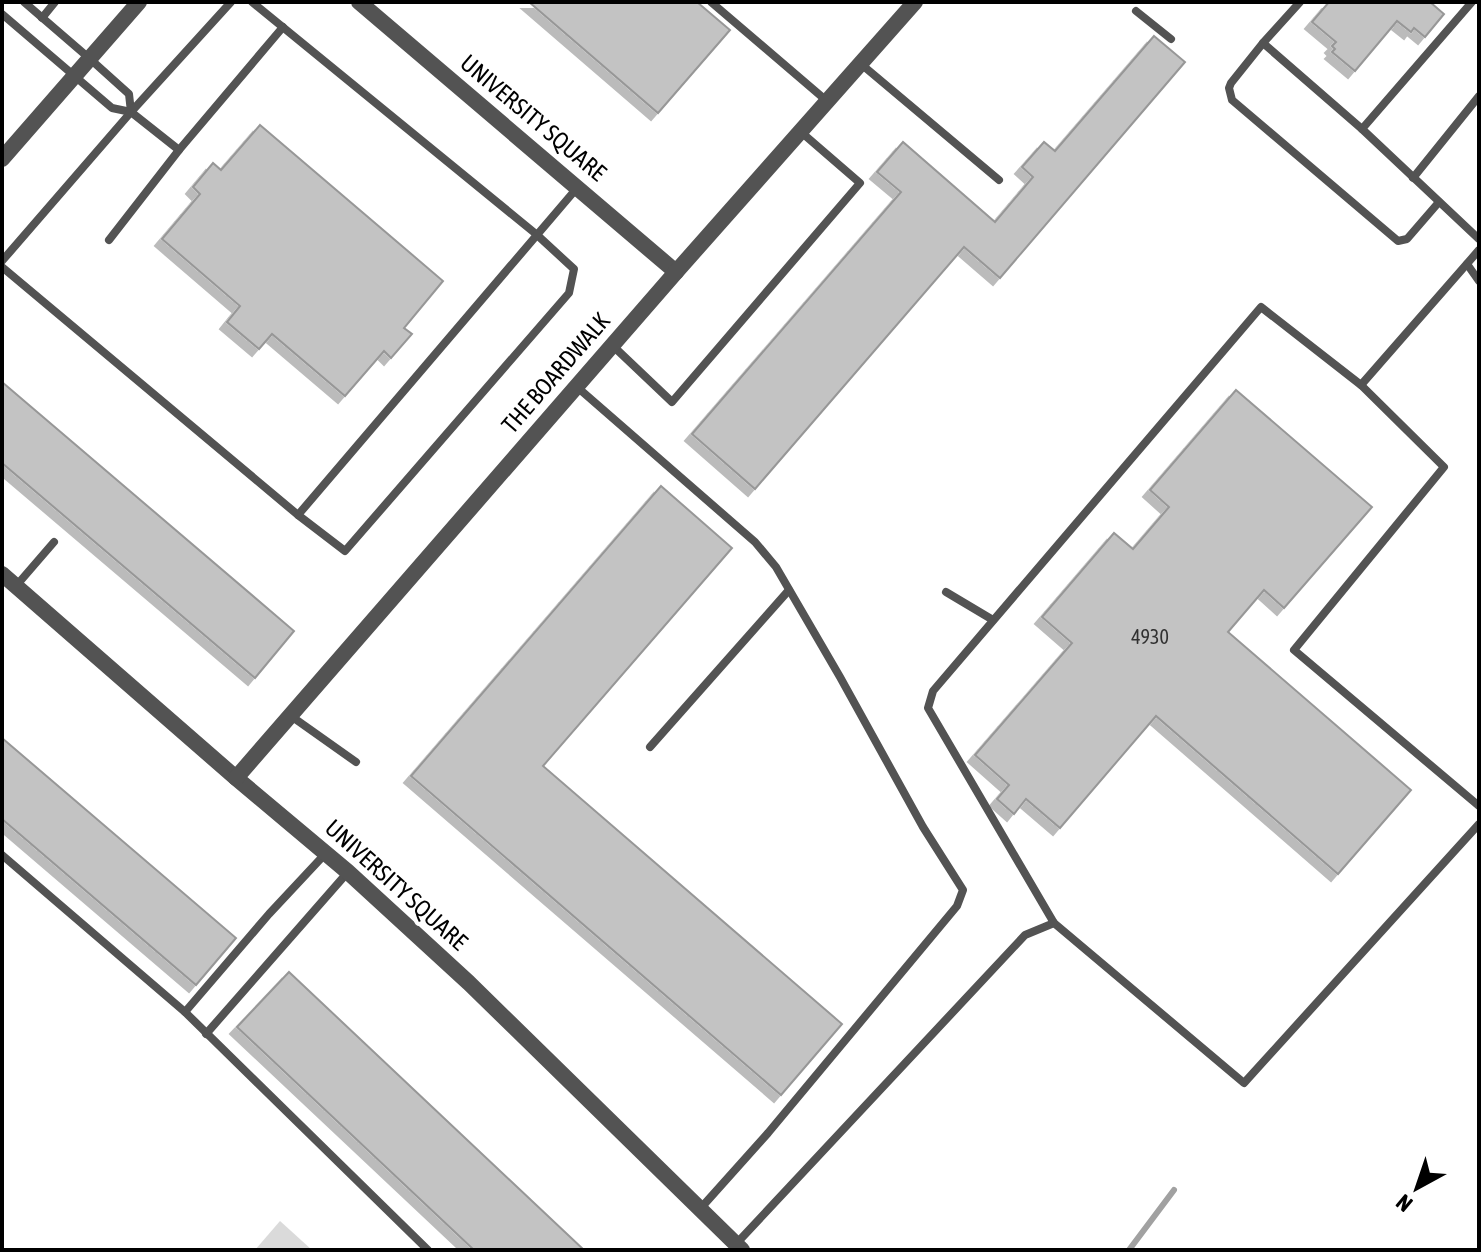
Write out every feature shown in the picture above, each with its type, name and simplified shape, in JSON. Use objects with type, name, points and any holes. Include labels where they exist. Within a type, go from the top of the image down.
[{"type":"street","points":[[2,159],[139,2]]},
{"type":"street","name":"UNIVERSITY SQUARE","points":[[359,2],[676,272]]},
{"type":"street","name":"THE BOARDWALK","points":[[236,778],[915,2]]},
{"type":"street","name":"UNIVERSITY SQUARE","points":[[2,574],[348,872],[469,983],[739,1247]]},
{"type":"lane","points":[[24,2],[129,94],[131,112]]},
{"type":"lane","points":[[42,18],[55,2]]},
{"type":"lane","points":[[231,2],[131,112],[2,264],[298,515],[345,551],[569,293],[574,269],[536,234],[252,2]]},
{"type":"lane","points":[[711,2],[828,102]]},
{"type":"lane","points":[[1300,2],[1231,83],[1232,100],[1398,241],[1407,239],[1439,202]]},
{"type":"lane","points":[[1362,129],[1472,2]]},
{"type":"lane","points":[[1136,11],[1171,39]]},
{"type":"lane","points":[[2,14],[112,108],[131,112],[179,150]]},
{"type":"lane","points":[[109,240],[179,150],[283,27]]},
{"type":"lane","points":[[1263,43],[1362,129],[1479,239]]},
{"type":"lane","points":[[861,64],[999,180]]},
{"type":"lane","points":[[1413,178],[1479,96]]},
{"type":"lane","points":[[612,345],[672,402],[860,183],[801,132]]},
{"type":"lane","points":[[298,515],[577,187]]},
{"type":"lane","points":[[1361,385],[1479,250]]},
{"type":"lane","points":[[1467,264],[1479,281]]},
{"type":"lane","points":[[1479,806],[1294,650],[1444,467],[1361,385],[1261,307],[933,691],[928,708],[1054,923],[1244,1083],[1479,824]]},
{"type":"lane","points":[[576,387],[755,542],[776,567],[923,827],[963,890],[957,906],[768,1133],[700,1209]]},
{"type":"lane","points":[[16,586],[54,542]]},
{"type":"lane","points":[[650,747],[789,590]]},
{"type":"lane","points":[[946,592],[993,620]]},
{"type":"lane","points":[[291,716],[356,762]]},
{"type":"lane","points":[[185,1012],[326,852]]},
{"type":"lane","points":[[2,855],[185,1012],[428,1250]]},
{"type":"lane","points":[[206,1034],[348,872]]},
{"type":"lane","points":[[739,1247],[1025,935],[1054,923]]},
{"type":"shaded area","points":[[280,1221],[312,1250],[255,1250]]},
{"type":"building","points":[[529,2],[697,2],[730,30],[658,113]]},
{"type":"building","points":[[1329,2],[1430,2],[1444,14],[1425,37],[1414,28],[1411,32],[1397,21],[1355,71],[1332,52],[1336,42],[1312,22]]},
{"type":"building","points":[[1154,36],[1185,62],[1000,278],[964,247],[755,489],[692,434],[901,192],[877,172],[903,142],[995,222],[1033,177],[1022,167],[1044,142],[1055,151]]},
{"type":"building","points":[[260,125],[443,281],[404,328],[412,334],[391,358],[384,351],[345,396],[272,334],[259,349],[227,322],[240,306],[162,239],[200,194],[193,187],[213,163],[221,170]]},
{"type":"building","points":[[2,382],[294,631],[255,678],[2,463]]},
{"type":"building","points":[[1236,390],[1372,507],[1284,608],[1264,590],[1228,632],[1411,790],[1338,874],[1156,716],[1060,828],[1026,799],[1014,814],[997,799],[1009,785],[975,755],[1072,643],[1042,617],[1114,533],[1133,549],[1169,507],[1150,490]]},
{"type":"building","points":[[661,486],[732,548],[543,766],[842,1024],[781,1095],[411,776]]},
{"type":"building","points":[[2,738],[236,938],[196,985],[2,819]]},
{"type":"building","points":[[289,972],[584,1250],[474,1250],[237,1027]]},
{"type":"waterway","points":[[1129,1250],[1174,1190]]}]
